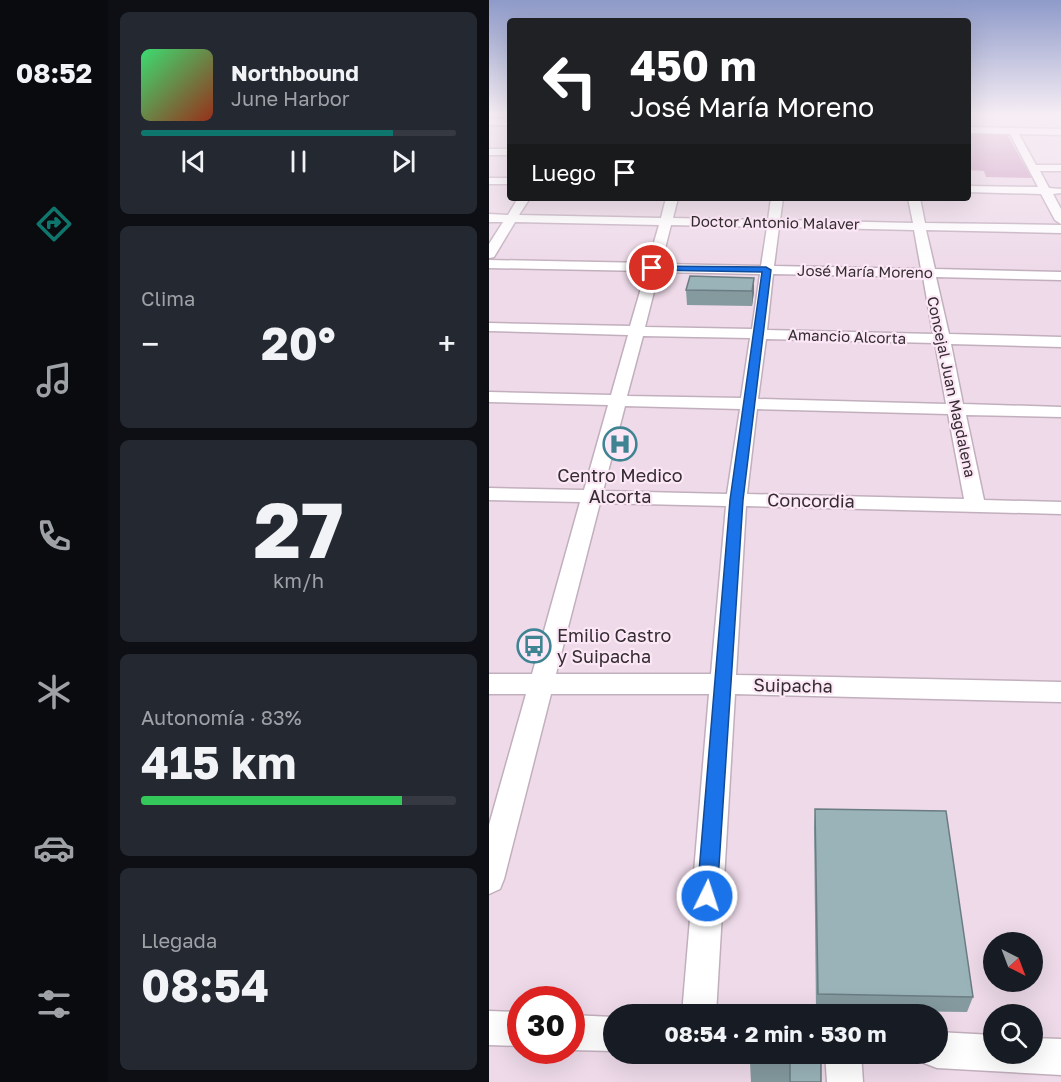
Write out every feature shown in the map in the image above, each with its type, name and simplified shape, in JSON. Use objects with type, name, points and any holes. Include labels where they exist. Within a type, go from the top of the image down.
[{"type":"street","points":[[1061,168],[1033,168],[1061,220]]},
{"type":"street","points":[[489,181],[507,181]]},
{"type":"street","points":[[971,189],[1061,191]]},
{"type":"street","points":[[489,254],[522,201]]},
{"type":"street","points":[[489,879],[671,201]]},
{"type":"street","points":[[700,1004],[736,500],[777,201]]},
{"type":"street","name":"Concejal Juan Magdalena","points":[[915,201],[975,506]]},
{"type":"street","name":"Doctor Antonio Malaver","points":[[489,218],[1061,229]]},
{"type":"street","name":"José María Moreno","points":[[489,264],[1061,276]]},
{"type":"street","name":"Amancio Alcorta","points":[[489,327],[1061,342]]},
{"type":"street","points":[[489,397],[1061,412]]},
{"type":"street","name":"Concordia","points":[[489,494],[1061,508]]},
{"type":"street","name":"Suipacha","points":[[489,684],[722,684],[1061,692]]},
{"type":"street","points":[[489,1028],[507,1029]]},
{"type":"street","points":[[585,1033],[603,1034]]},
{"type":"street","points":[[948,1051],[1061,1057]]},
{"type":"street","points":[[844,1064],[845,1082]]},
{"type":"shaded area","points":[[971,166],[1025,166],[1032,178],[986,177],[984,171],[971,170]]},
{"type":"building","points":[[690,276],[754,278],[752,291],[686,290]]},
{"type":"building","points":[[815,809],[946,811],[973,997],[818,994]]},
{"type":"building","points":[[790,1064],[821,1064],[821,1082],[790,1082]]},
{"type":"place","name":"Centro Medico Alcorta","points":[[620,444]]},
{"type":"place","name":"Emilio Castro y Suipacha","points":[[534,646]]},
{"type":"route","points":[[652,268],[766,270],[736,500],[707,896]]}]
